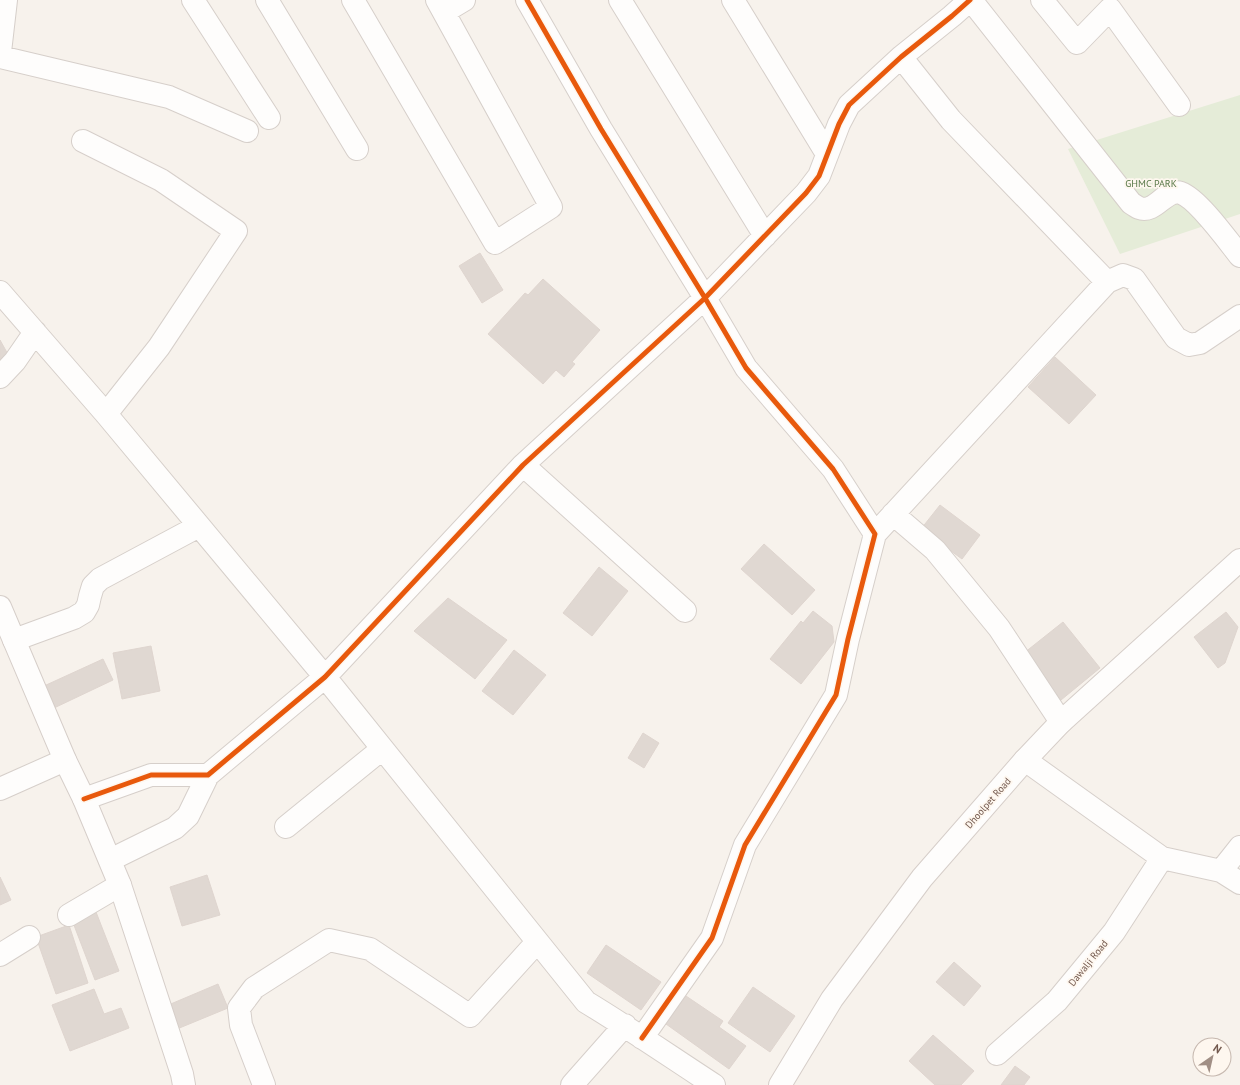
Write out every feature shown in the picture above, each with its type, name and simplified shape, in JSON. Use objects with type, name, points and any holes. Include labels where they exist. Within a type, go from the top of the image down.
[{"type":"street","points":[[0,52],[6,0]]},
{"type":"street","points":[[193,0],[269,118]]},
{"type":"street","points":[[267,0],[357,149]]},
{"type":"street","points":[[353,0],[495,243],[551,207],[440,6],[464,0]]},
{"type":"street","points":[[527,0],[601,129],[705,298],[746,368],[833,468],[875,534]]},
{"type":"street","points":[[620,0],[765,236]]},
{"type":"street","points":[[733,0],[826,154]]},
{"type":"street","points":[[110,860],[175,828],[188,816],[208,775],[325,677],[523,465],[705,298],[765,236],[806,193],[819,176],[826,154],[849,105],[901,57],[970,0],[1132,203],[1140,209],[1152,207],[1171,194],[1180,192],[1199,207],[1240,256]]},
{"type":"street","points":[[1042,0],[1077,43],[1110,8],[1179,105]]},
{"type":"street","points":[[0,57],[169,97],[247,131]]},
{"type":"street","points":[[901,57],[951,120],[1107,282]]},
{"type":"street","points":[[83,141],[161,180],[236,231],[159,347],[106,414]]},
{"type":"street","points":[[572,1085],[633,1032],[712,938],[745,845],[836,695],[848,639],[875,534],[1107,282],[1123,275],[1134,279],[1176,338],[1189,345],[1200,343],[1240,316]]},
{"type":"street","points":[[0,292],[106,414],[325,677],[586,1002],[714,1085]]},
{"type":"street","points":[[0,377],[15,361],[35,332]]},
{"type":"street","points":[[523,465],[685,611]]},
{"type":"street","points":[[893,514],[935,550],[970,592],[999,628],[1061,722]]},
{"type":"street","points":[[14,640],[74,618],[84,612],[88,605],[93,586],[100,579],[199,526]]},
{"type":"street","name":"Dhoolpet Road","points":[[780,1085],[832,999],[922,878],[1025,760],[1061,722],[1237,567]]},
{"type":"street","points":[[0,607],[64,760],[84,799],[120,885],[182,1074],[184,1085]]},
{"type":"street","points":[[286,827],[382,749]]},
{"type":"street","points":[[0,789],[64,760]]},
{"type":"street","points":[[1025,760],[1162,858],[1221,871],[1240,883]]},
{"type":"street","points":[[84,799],[151,775],[208,775]]},
{"type":"street","points":[[1221,871],[1240,847]]},
{"type":"street","name":"Dawalji Road","points":[[997,1054],[1057,1001],[1114,932],[1162,858]]},
{"type":"street","points":[[69,914],[120,885]]},
{"type":"street","points":[[0,955],[29,937]]},
{"type":"street","points":[[264,1085],[241,1025],[239,1008],[254,988],[329,940],[370,949],[470,1016],[537,942]]},
{"type":"green space","name":"GHMC PARK","points":[[1240,95],[1240,214],[1120,254],[1068,149]]},
{"type":"building","points":[[480,253],[503,290],[482,303],[459,266]]},
{"type":"building","points":[[543,279],[600,330],[572,362],[575,364],[564,377],[556,370],[543,384],[488,334],[525,293],[528,295]]},
{"type":"building","points":[[0,340],[10,358],[0,364]]},
{"type":"building","points":[[1055,357],[1096,395],[1069,424],[1028,387]]},
{"type":"building","points":[[940,505],[980,535],[962,559],[921,529]]},
{"type":"building","points":[[764,544],[815,590],[792,615],[741,569]]},
{"type":"building","points":[[599,567],[628,591],[592,636],[563,613]]},
{"type":"building","points":[[448,598],[507,640],[475,679],[414,631]]},
{"type":"building","points":[[813,611],[832,626],[834,642],[801,684],[770,659],[801,621],[803,623]]},
{"type":"building","points":[[1226,612],[1238,627],[1225,663],[1218,668],[1194,637]]},
{"type":"building","points":[[1063,622],[1100,668],[1061,700],[1024,653]]},
{"type":"building","points":[[151,646],[160,691],[122,699],[113,653]]},
{"type":"building","points":[[514,650],[546,675],[513,715],[482,691]]},
{"type":"building","points":[[103,659],[113,680],[54,708],[44,686]]},
{"type":"building","points":[[643,733],[659,743],[644,768],[628,758]]},
{"type":"building","points":[[207,875],[220,915],[182,926],[170,887]]},
{"type":"building","points":[[0,877],[11,900],[0,905]]},
{"type":"building","points":[[96,912],[119,971],[95,980],[72,920]]},
{"type":"building","points":[[69,925],[88,983],[56,994],[36,937]]},
{"type":"building","points":[[606,945],[661,982],[641,1010],[587,973]]},
{"type":"building","points":[[954,962],[981,986],[964,1006],[936,982]]},
{"type":"building","points":[[218,984],[228,1008],[177,1029],[166,1006]]},
{"type":"building","points":[[753,987],[795,1016],[770,1052],[728,1023]]},
{"type":"building","points":[[94,989],[104,1014],[121,1008],[129,1028],[70,1051],[52,1005]]},
{"type":"building","points":[[686,996],[723,1021],[719,1027],[746,1046],[729,1069],[666,1024]]},
{"type":"building","points":[[933,1035],[974,1071],[961,1085],[935,1085],[909,1061]]},
{"type":"building","points":[[1015,1066],[1030,1077],[1024,1085],[1001,1085]]},
{"type":"cycle path","points":[[527,0],[601,129],[705,298],[746,368],[833,469],[875,534],[848,639],[836,695],[745,845],[712,938],[642,1038]]},
{"type":"cycle path","points":[[84,799],[151,775],[208,775],[325,677],[523,465],[705,298],[806,193],[819,176],[839,124],[849,105],[901,57],[970,0]]}]
